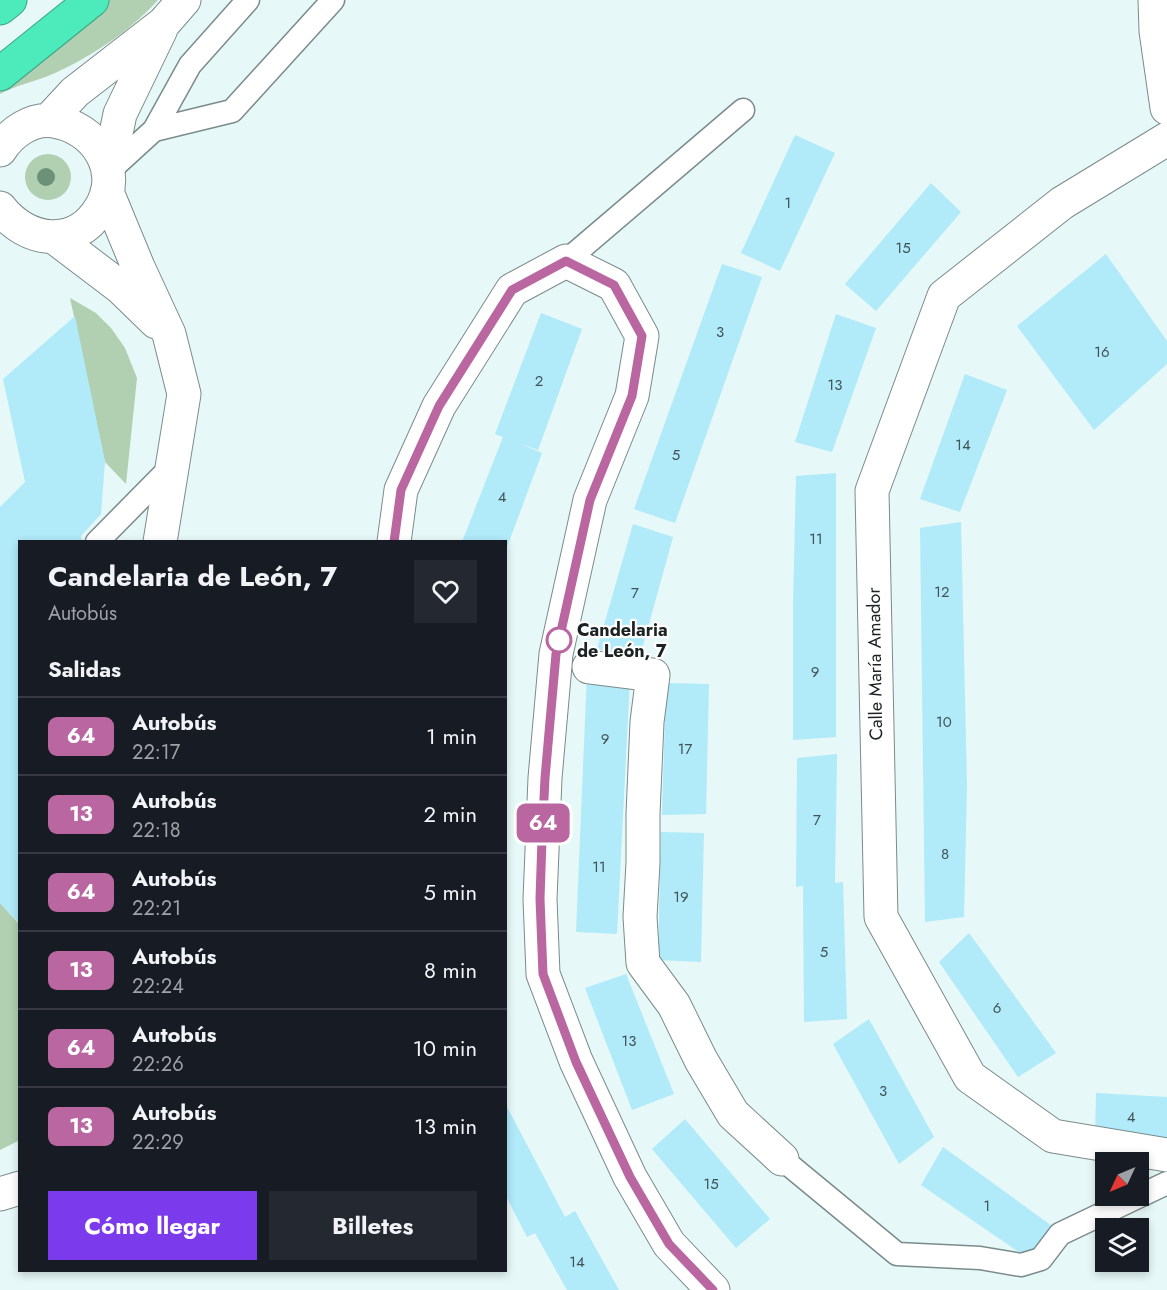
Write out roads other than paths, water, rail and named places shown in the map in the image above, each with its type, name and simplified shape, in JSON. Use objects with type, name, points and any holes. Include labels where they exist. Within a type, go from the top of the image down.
[{"type":"highway","points":[[0,8],[10,0]]},
{"type":"highway","points":[[0,74],[92,0]]},
{"type":"street","points":[[1155,0],[1156,31],[1167,108]]},
{"type":"street","points":[[49,120],[75,92],[174,12]]},
{"type":"street","points":[[19,230],[72,233],[88,223],[100,209],[120,114],[174,12]]},
{"type":"street","points":[[0,150],[16,131],[32,123],[49,120],[66,123],[81,130],[94,141],[104,156],[107,182],[138,267],[169,334],[184,394],[160,540]]},
{"type":"street","name":"Calle María Amador","points":[[1167,140],[1062,202],[944,296],[872,491],[881,916],[970,1077],[1053,1136],[1167,1155]]},
{"type":"street","points":[[19,230],[120,287],[169,334]]},
{"type":"street","points":[[394,540],[401,490],[439,406],[512,290],[566,261],[614,285],[642,336],[632,396],[590,500],[556,654],[545,778],[540,899],[543,974],[576,1062],[630,1177],[669,1244],[713,1290]]},
{"type":"street","points":[[589,667],[653,675],[647,722],[639,917],[643,963],[674,1005],[701,1060],[733,1114],[782,1159]]},
{"type":"street","points":[[0,1194],[18,1189]]},
{"type":"lane","points":[[107,182],[154,130],[190,65],[248,0]]},
{"type":"lane","points":[[154,130],[232,111],[333,0]]},
{"type":"lane","points":[[566,261],[743,110]]},
{"type":"lane","points":[[99,540],[172,466]]},
{"type":"lane","points":[[782,1159],[897,1254],[980,1258],[1021,1265],[1041,1259],[1060,1234],[1167,1182]]},
{"type":"place","name":"Candelaria de León, 7","points":[[559,640]]}]
